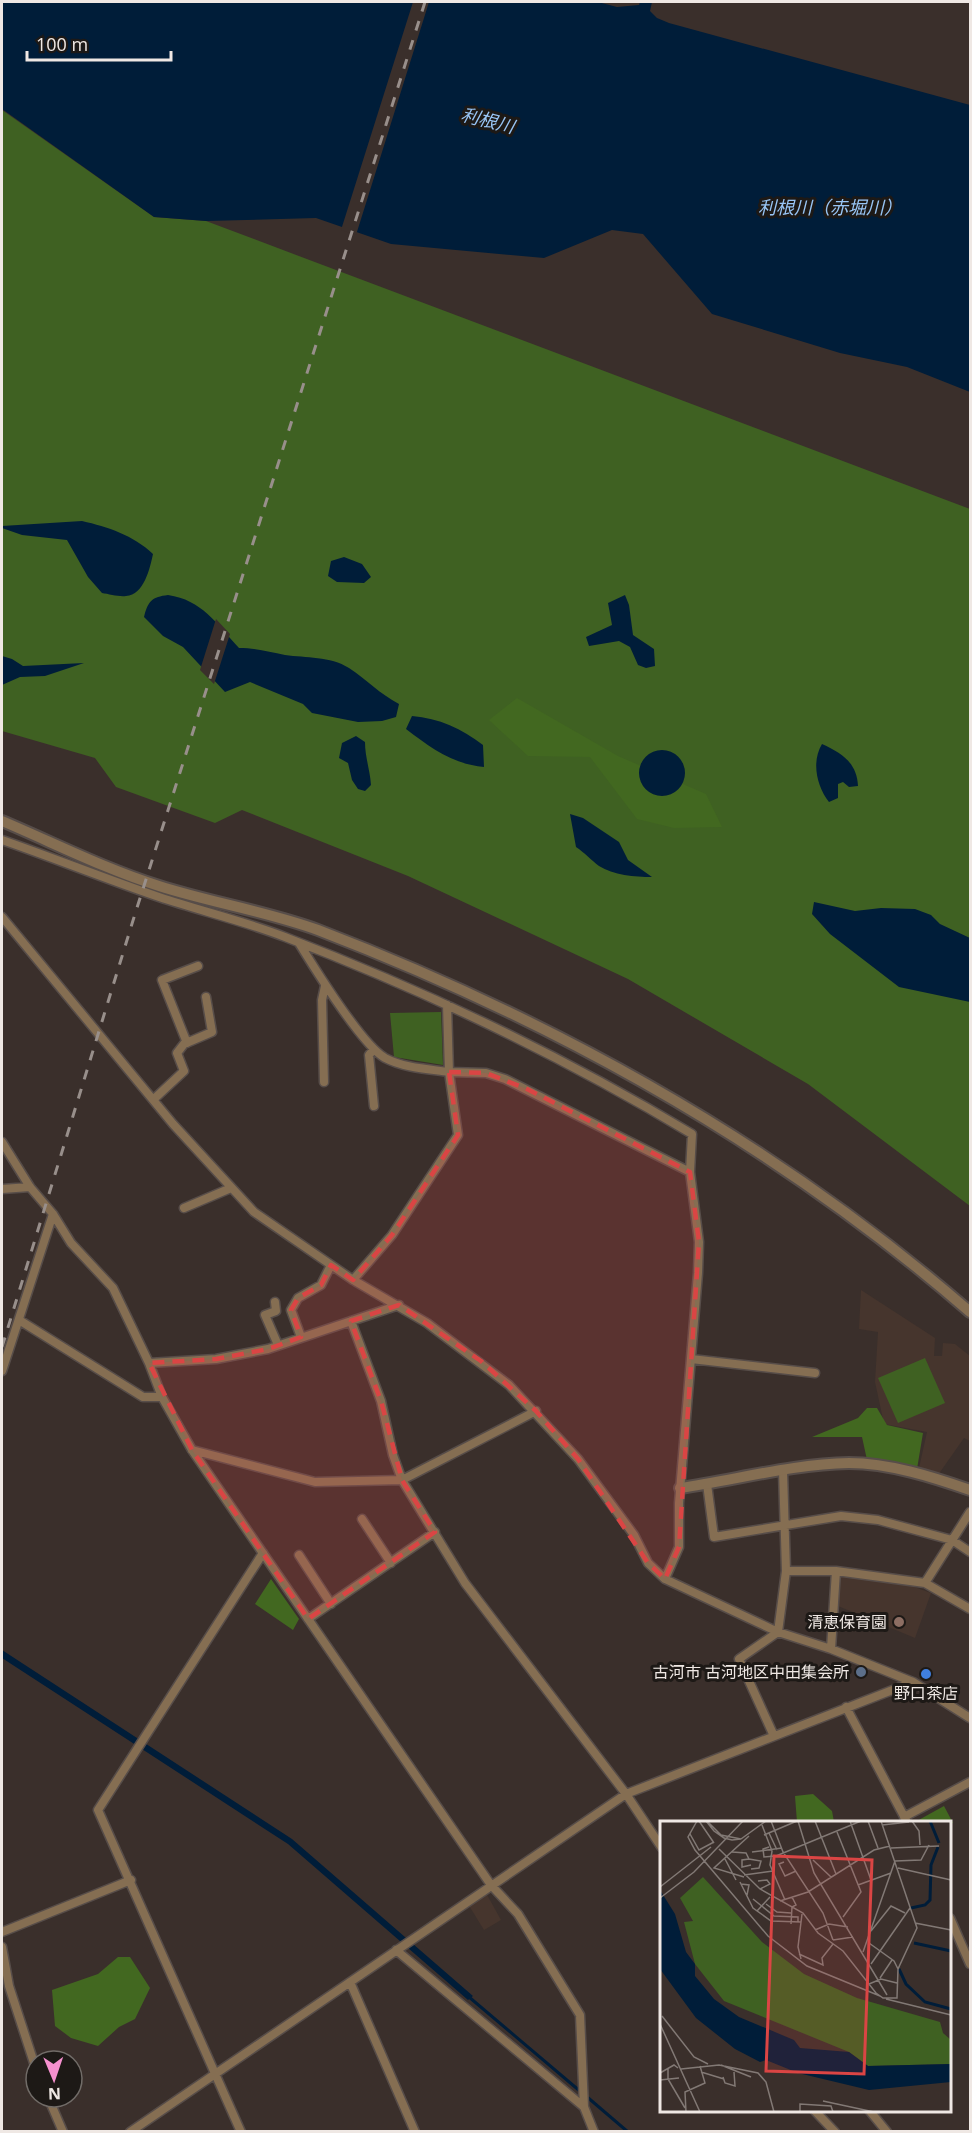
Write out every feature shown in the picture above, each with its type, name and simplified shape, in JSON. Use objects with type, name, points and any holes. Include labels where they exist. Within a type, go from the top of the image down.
[{"type":"street","points":[[2,821],[132,877],[279,917],[395,960],[449,983],[601,1058],[703,1116],[757,1151],[849,1215],[970,1312]]},
{"type":"street","points":[[2,840],[160,897],[232,918],[299,943],[447,1005],[611,1086],[692,1134],[690,1172],[699,1242],[680,1488],[679,1547],[665,1579]]},
{"type":"street","points":[[2,917],[154,1099],[172,1124],[254,1212],[330,1265],[399,1305],[481,1361],[536,1411],[578,1459],[634,1535],[648,1563],[665,1579],[778,1632],[831,1649],[914,1682],[970,1718]]},
{"type":"street","points":[[299,943],[325,986],[374,1049],[386,1059],[449,1072],[486,1073],[505,1079],[690,1172]]},
{"type":"street","points":[[187,1042],[162,980],[198,966]]},
{"type":"street","points":[[324,1082],[322,1000],[325,986]]},
{"type":"street","points":[[154,1099],[184,1071],[177,1053],[187,1042],[212,1032],[206,997]]},
{"type":"street","points":[[353,1280],[392,1234],[458,1135],[449,1072],[447,1005]]},
{"type":"street","points":[[374,1049],[369,1055],[374,1106]]},
{"type":"street","points":[[2,1142],[71,1243],[113,1288],[149,1363],[162,1397],[192,1450],[491,1885],[518,1914],[580,2015],[584,2107],[594,2132]]},
{"type":"street","points":[[2,1189],[30,1186]]},
{"type":"street","points":[[184,1208],[231,1188]]},
{"type":"street","points":[[2,1371],[53,1214]]},
{"type":"street","points":[[301,1336],[291,1310],[298,1298],[321,1285],[330,1265]]},
{"type":"street","points":[[276,1302],[276,1311],[265,1315],[278,1345]]},
{"type":"street","points":[[149,1363],[216,1359],[278,1345],[399,1305]]},
{"type":"street","points":[[18,1320],[143,1397],[162,1397]]},
{"type":"street","points":[[351,1321],[381,1401],[393,1455],[402,1480],[465,1583],[626,1794],[660,1845]]},
{"type":"street","points":[[691,1359],[815,1373]]},
{"type":"street","points":[[192,1450],[315,1482],[402,1480],[536,1411]]},
{"type":"street","points":[[680,1488],[783,1471],[850,1463],[892,1468],[941,1479],[970,1490]]},
{"type":"street","points":[[774,1736],[739,1659],[778,1632],[786,1571],[783,1471]]},
{"type":"street","points":[[706,1484],[714,1537],[841,1516],[878,1520],[952,1540],[970,1552]]},
{"type":"street","points":[[925,1583],[970,1512]]},
{"type":"street","points":[[362,1519],[391,1563]]},
{"type":"street","points":[[308,1619],[435,1532]]},
{"type":"street","points":[[241,2132],[98,1810],[263,1553]]},
{"type":"street","points":[[299,1555],[331,1604]]},
{"type":"street","points":[[786,1571],[836,1571],[925,1583],[970,1610]]},
{"type":"street","points":[[831,1649],[836,1571]]},
{"type":"street","points":[[130,2132],[626,1794],[914,1682]]},
{"type":"street","points":[[846,1707],[905,1820],[970,1782]]},
{"type":"street","points":[[2,1932],[131,1880]]},
{"type":"street","points":[[951,1920],[970,1964]]},
{"type":"street","points":[[2,1947],[9,1986],[29,2049]]},
{"type":"street","points":[[396,1950],[584,2107]]},
{"type":"street","points":[[350,1982],[415,2132]]},
{"type":"street","points":[[53,2109],[63,2132]]},
{"type":"street","points":[[816,2112],[835,2132]]},
{"type":"street","points":[[871,2112],[887,2132]]},
{"type":"highlighted area","points":[[449,1072],[486,1073],[527,1089],[690,1172],[699,1242],[679,1547],[665,1579],[648,1563],[578,1459],[536,1411],[481,1361],[399,1305],[351,1321],[381,1401],[402,1480],[435,1532],[308,1619],[192,1450],[149,1363],[216,1359],[268,1349],[301,1337],[291,1310],[298,1298],[321,1285],[331,1265],[353,1280],[392,1235],[458,1135]]},
{"type":"shaded area","points":[[861,1290],[935,1338],[934,1356],[942,1356],[943,1343],[955,1344],[970,1356],[970,1441],[964,1438],[938,1475],[919,1468],[927,1432],[884,1424],[875,1382],[878,1332],[859,1329]]},
{"type":"shaded area","name":"清恵保育園","points":[[839,1574],[906,1584],[931,1593],[915,1638],[838,1606]]},
{"type":"shaded area","points":[[486,1893],[501,1920],[484,1930],[468,1904]]},
{"type":"green space","points":[[2,110],[154,217],[206,221],[970,509],[970,1206],[808,1084],[628,979],[408,876],[242,810],[215,823],[116,787],[95,758],[2,731]]},
{"type":"green space","points":[[517,698],[618,756],[706,794],[722,827],[674,828],[637,819],[590,757],[528,756],[489,720]]},
{"type":"green space","points":[[441,1012],[443,1065],[394,1057],[390,1013]]},
{"type":"green space","points":[[925,1358],[945,1403],[898,1423],[878,1378]]},
{"type":"green space","points":[[867,1408],[877,1408],[887,1425],[923,1433],[917,1469],[867,1460],[862,1437],[812,1437],[858,1418]]},
{"type":"green space","points":[[271,1579],[299,1619],[293,1630],[255,1604]]},
{"type":"green space","points":[[813,1794],[832,1811],[834,1821],[797,1821],[795,1796]]},
{"type":"green space","points":[[944,1806],[953,1823],[951,1821],[917,1821]]},
{"type":"green space","points":[[118,1957],[130,1957],[150,1988],[135,2019],[119,2027],[98,2046],[71,2038],[55,2026],[52,1990],[98,1974]]},
{"type":"water","name":"利根川（赤堀川）","points":[[2,2],[598,2],[617,7],[652,2],[650,11],[657,18],[669,23],[970,105],[970,392],[907,367],[840,353],[712,314],[643,234],[612,230],[544,258],[391,244],[316,218],[206,221],[154,217],[2,109]]},
{"type":"water","points":[[82,521],[120,533],[153,554],[145,580],[137,591],[123,596],[102,593],[88,577],[67,540],[22,535],[2,528],[2,526]]},
{"type":"water","points":[[344,557],[362,564],[371,577],[364,583],[337,582],[328,576],[331,561]]},
{"type":"water","points":[[168,595],[199,607],[239,648],[326,659],[342,664],[399,704],[396,717],[382,721],[358,722],[312,713],[303,704],[250,682],[225,692],[183,647],[163,636],[144,617],[152,601]]},
{"type":"water","points":[[625,595],[629,605],[633,635],[654,649],[655,666],[646,668],[638,665],[630,647],[619,641],[589,646],[586,637],[612,625],[608,603]]},
{"type":"water","points":[[2,656],[23,666],[84,663],[45,676],[20,677],[2,685]]},
{"type":"water","points":[[412,716],[441,722],[475,739],[483,745],[484,767],[452,759],[424,743],[406,729]]},
{"type":"water","points":[[356,736],[365,742],[371,785],[365,791],[358,789],[352,780],[348,763],[339,758],[342,743]]},
{"type":"water","points":[[822,744],[847,760],[855,771],[858,786],[849,787],[843,782],[838,784],[838,798],[829,802],[821,789],[816,766]]},
{"type":"water","points":[[667,750],[679,756],[684,764],[684,782],[679,790],[671,795],[657,796],[645,790],[640,782],[639,768],[645,756],[653,751]]},
{"type":"water","points":[[570,814],[583,818],[619,842],[628,860],[652,877],[631,876],[599,866],[576,847]]},
{"type":"water","points":[[814,902],[855,911],[881,908],[915,909],[931,915],[940,924],[970,938],[970,1002],[899,987],[830,934],[812,914]]},
{"type":"water","points":[[2,1650],[292,1839],[473,1996],[468,2000],[288,1844],[2,1658]]},
{"type":"pier","points":[[413,2],[429,2],[356,235],[341,230]]},
{"type":"pier","points":[[216,619],[230,634],[214,684],[200,670]]},
{"type":"waterway","points":[[469,1997],[581,2092]]},
{"type":"waterway","points":[[586,2096],[628,2132]]},
{"type":"railway","points":[[2,1347],[135,914],[425,2]]},
{"type":"place","name":"清恵保育園","points":[[899,1622]]},
{"type":"place","name":"古河市 古河地区中田集会所","points":[[861,1672]]},
{"type":"place","name":"野口茶店","points":[[926,1674]]},
{"type":"water label","name":"利根川","points":[[488,120]]}]
